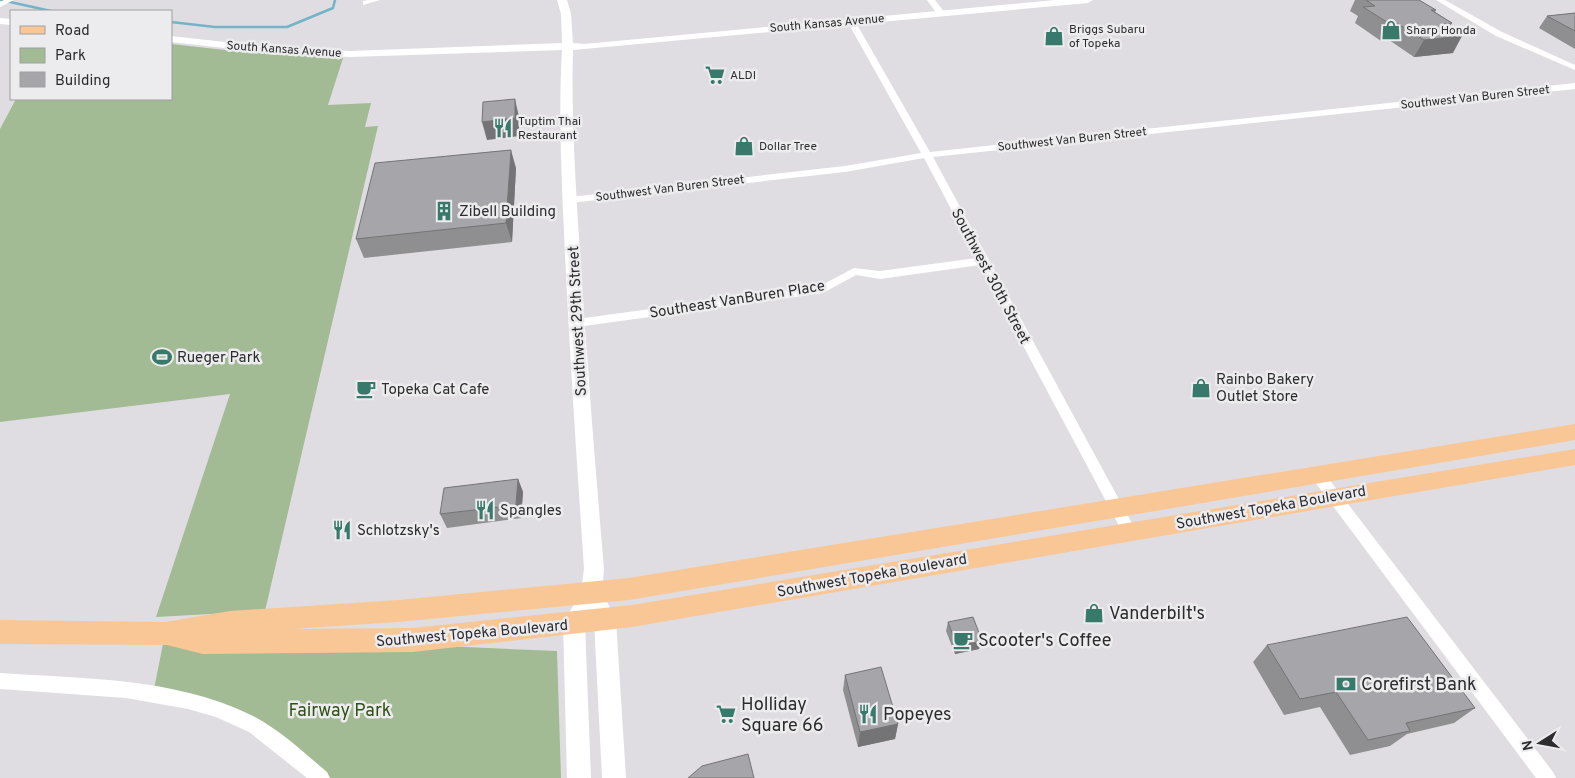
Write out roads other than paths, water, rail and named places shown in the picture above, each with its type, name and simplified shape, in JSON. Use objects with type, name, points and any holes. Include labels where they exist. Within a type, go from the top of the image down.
[{"type":"main road","name":"Southwest 29th Street","points":[[562,0],[566,14],[570,200],[594,568],[591,593],[574,624]]},
{"type":"main road","name":"South Kansas Avenue","points":[[172,39],[279,50],[458,57],[545,52],[566,47],[1088,0]]},
{"type":"main road","name":"Southwest Topeka Boulevard","points":[[0,632],[165,634],[230,622],[408,610],[629,589],[1575,432]]},
{"type":"main road","name":"Southwest Topeka Boulevard","points":[[165,634],[203,642],[380,641],[574,624],[1575,457]]},
{"type":"main road","points":[[591,593],[605,620],[614,778]]},
{"type":"main road","points":[[574,624],[579,778]]},
{"type":"street","points":[[0,5],[10,0]]},
{"type":"street","points":[[366,3],[376,0]]},
{"type":"street","points":[[931,0],[941,13]]},
{"type":"street","points":[[1440,0],[1499,34],[1575,68]]},
{"type":"street","name":"Southwest 30th Street","points":[[851,21],[927,155],[1130,531]]},
{"type":"street","name":"Southwest Van Buren Street","points":[[570,200],[845,169],[927,155],[1575,86]]},
{"type":"street","name":"Southeast VanBuren Place","points":[[577,323],[823,289],[854,271],[880,274],[983,261]]},
{"type":"street","points":[[1317,474],[1332,497],[1547,778]]},
{"type":"street","points":[[0,682],[153,694],[208,706],[248,722],[321,778]]},
{"type":"waterway","points":[[1,0],[46,10]]},
{"type":"waterway","points":[[172,22],[215,27],[287,27],[333,8],[335,0]]},
{"type":"place","name":"Sharp Honda","points":[[1391,30]]},
{"type":"place","name":"Briggs Subaru of Topeka","points":[[1054,36]]},
{"type":"place","name":"ALDI","points":[[715,75]]},
{"type":"place","name":"Tuptim Thai Restaurant","points":[[503,128]]},
{"type":"place","name":"Dollar Tree","points":[[744,146]]},
{"type":"place","name":"Zibell Building","points":[[444,211]]},
{"type":"place","name":"Rueger Park","points":[[162,357]]},
{"type":"place","name":"Rainbo Bakery Outlet Store","points":[[1201,388]]},
{"type":"place","name":"Topeka Cat Cafe","points":[[366,389]]},
{"type":"place","name":"Spangles","points":[[485,510]]},
{"type":"place","name":"Schlotzsky's","points":[[342,530]]},
{"type":"place","name":"Vanderbilt's","points":[[1094,613]]},
{"type":"place","name":"Scooter's Coffee","points":[[963,640]]},
{"type":"place","name":"Corefirst Bank","points":[[1346,684]]},
{"type":"place","name":"Holliday Square 66","points":[[726,714]]},
{"type":"place","name":"Popeyes","points":[[868,714]]},
{"type":"park label","name":"Fairway Park","points":[[340,710]]}]
